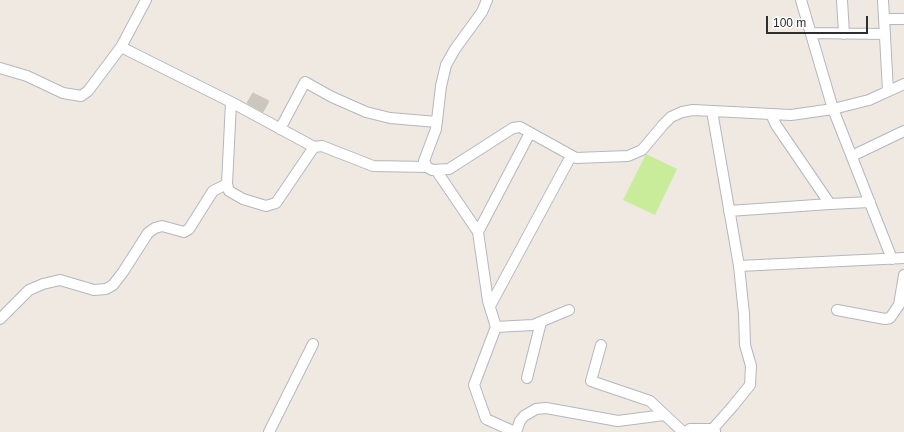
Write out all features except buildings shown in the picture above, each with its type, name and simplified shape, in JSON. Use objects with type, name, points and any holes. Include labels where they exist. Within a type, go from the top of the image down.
[{"type":"street","points":[[0,68],[27,76],[63,93],[81,96],[88,91],[121,47],[146,0]]},
{"type":"street","points":[[487,0],[482,12],[455,49],[446,65],[441,86],[436,129],[424,161],[431,168],[478,232],[490,306],[496,326],[474,385],[486,419],[516,432],[520,421],[524,416],[536,409],[546,408],[618,421],[664,415]]},
{"type":"street","points":[[801,0],[833,109],[892,259]]},
{"type":"street","points":[[842,0],[844,34]]},
{"type":"street","points":[[883,0],[888,91]]},
{"type":"street","points":[[884,19],[904,19]]},
{"type":"street","points":[[810,33],[885,34]]},
{"type":"street","points":[[121,47],[231,102],[314,147],[322,146],[373,166],[449,169],[513,128],[520,127],[576,158],[635,154],[649,143],[662,125],[671,117],[682,112],[712,111],[791,114],[833,109],[869,100],[904,84]]},
{"type":"street","points":[[280,129],[305,82],[332,97],[366,112],[390,118],[437,122]]},
{"type":"street","points":[[231,102],[227,184],[229,190],[243,198],[266,206],[276,203],[314,147]]},
{"type":"street","points":[[600,345],[591,381],[650,401],[685,432],[690,430],[712,431],[750,385],[751,366],[745,345],[744,314],[739,266],[712,111]]},
{"type":"street","points":[[771,114],[776,125],[830,204]]},
{"type":"street","points":[[478,232],[530,133]]},
{"type":"street","points":[[852,156],[903,134]]},
{"type":"street","points":[[490,306],[571,156]]},
{"type":"street","points":[[0,319],[29,290],[43,284],[60,280],[94,290],[106,289],[113,285],[148,233],[155,228],[162,226],[184,232],[189,229],[213,191],[227,184]]},
{"type":"street","points":[[729,210],[870,202]]},
{"type":"street","points":[[739,266],[904,258]]},
{"type":"street","points":[[837,310],[885,319],[890,318],[899,305],[904,275]]},
{"type":"street","points":[[496,326],[533,325],[569,310]]},
{"type":"street","points":[[527,378],[541,322]]},
{"type":"street","points":[[268,432],[313,344]]},
{"type":"green space","points":[[646,154],[677,169],[655,215],[623,200]]}]
